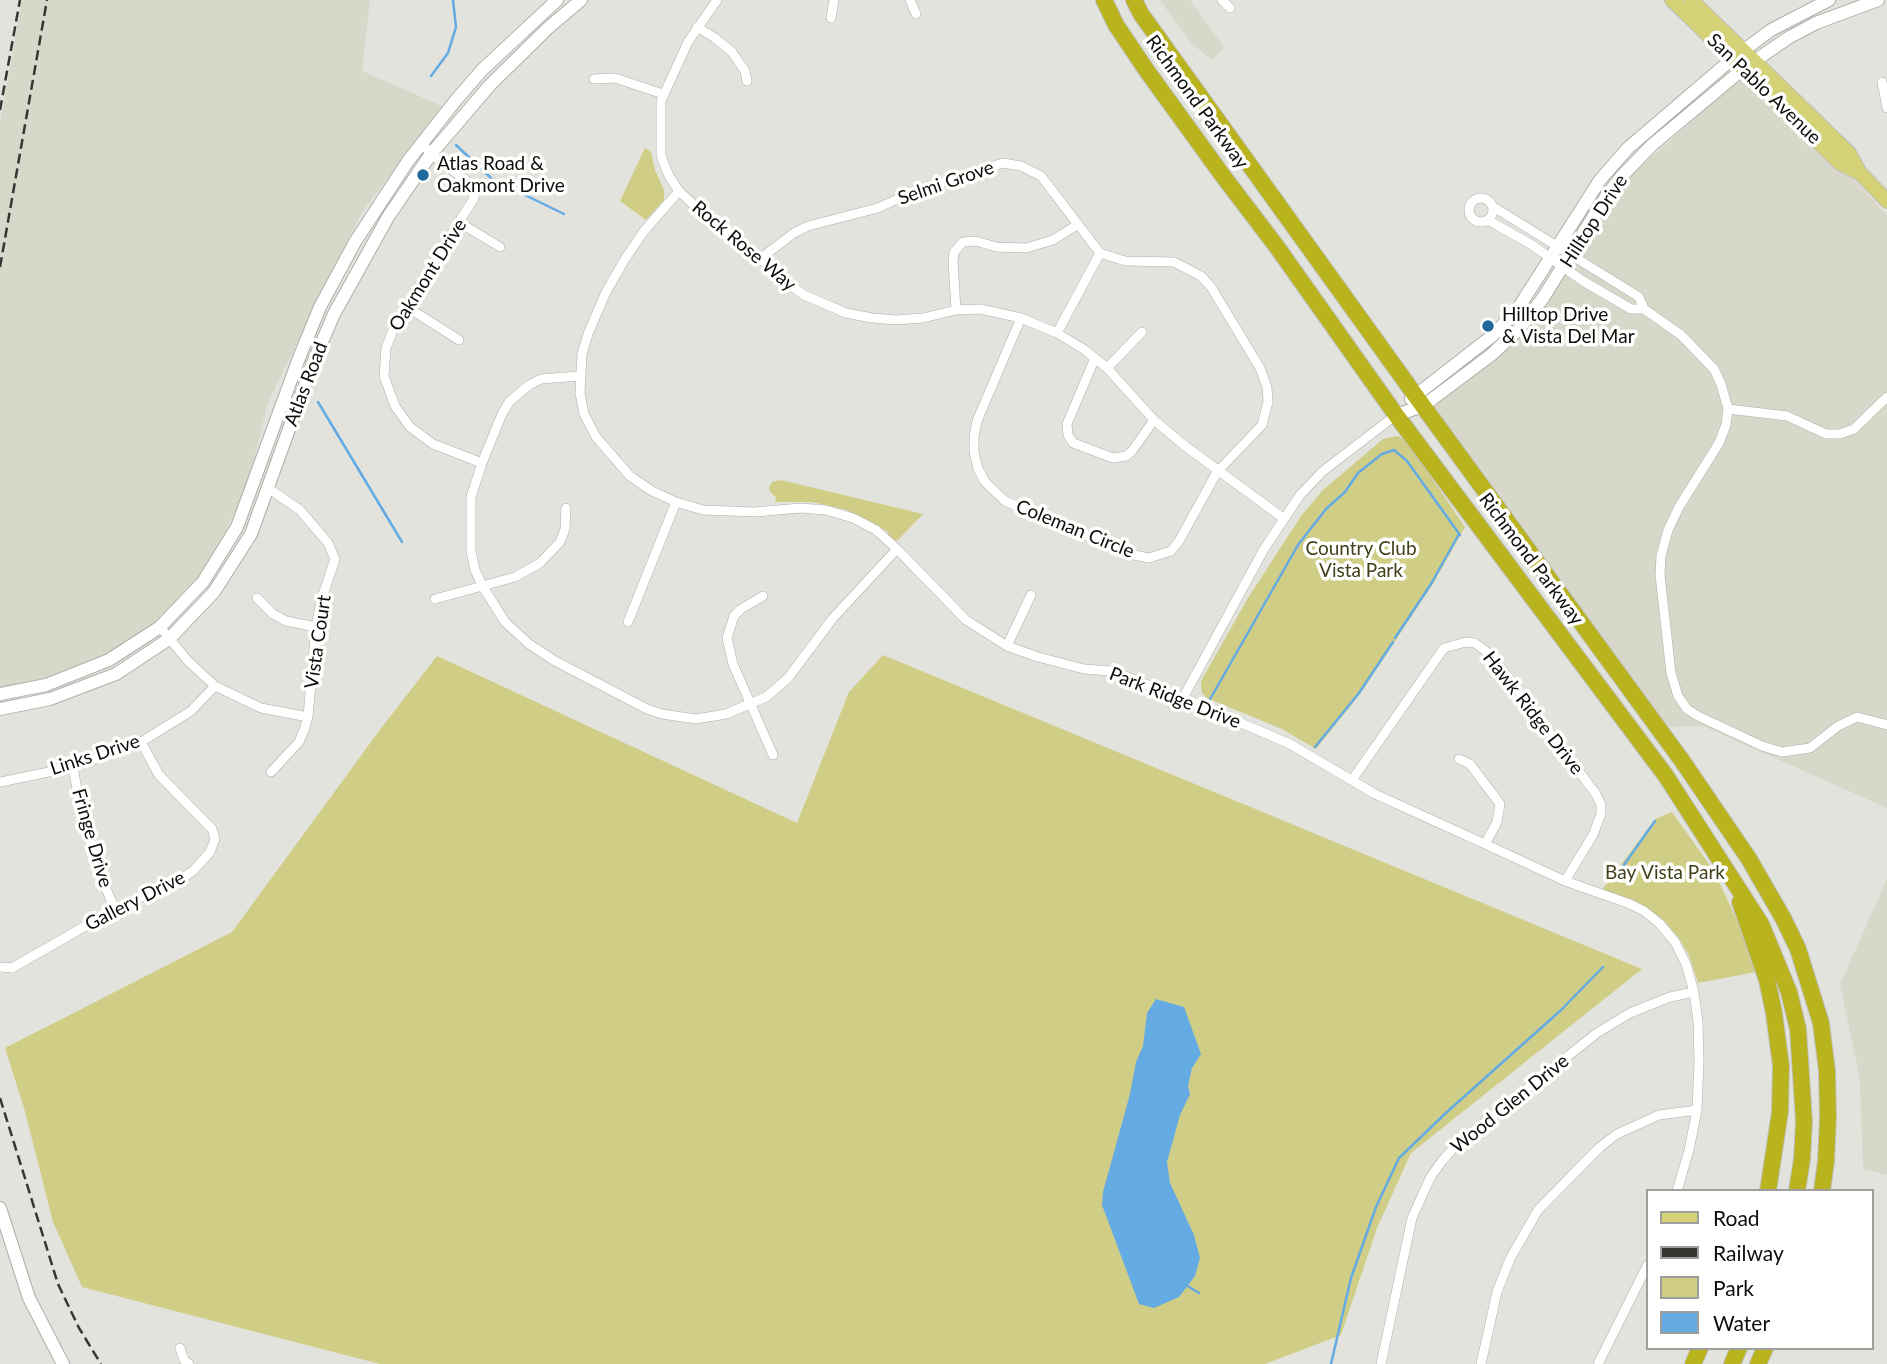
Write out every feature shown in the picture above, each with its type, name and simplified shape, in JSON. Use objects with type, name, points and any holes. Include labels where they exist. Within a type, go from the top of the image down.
[{"type":"highway","name":"Richmond Parkway","points":[[1104,0],[1116,25],[1151,76],[1396,415],[1666,776],[1762,924],[1789,992],[1798,1029],[1804,1121],[1797,1189]]},
{"type":"highway","name":"Richmond Parkway","points":[[1134,0],[1141,14],[1693,777],[1749,859],[1798,949],[1821,1023],[1827,1071],[1828,1117],[1822,1189]]},
{"type":"highway","points":[[1729,870],[1764,970],[1776,1026],[1780,1066],[1780,1112],[1768,1189]]},
{"type":"main road","name":"San Pablo Avenue","points":[[1672,0],[1743,60]]},
{"type":"main road","name":"San Pablo Avenue","points":[[1691,0],[1743,60],[1840,163],[1860,173],[1887,201]]},
{"type":"street","name":"Atlas Road","points":[[0,694],[46,685],[109,660],[160,627],[203,582],[237,527],[286,389],[320,307],[375,209],[421,142],[482,70],[557,0]]},
{"type":"street","name":"Atlas Road","points":[[0,709],[50,699],[116,674],[169,639],[196,613],[226,576],[251,534],[313,363],[339,304],[388,217],[431,154],[490,85],[581,0]]},
{"type":"street","name":"Rock Rose Way","points":[[717,0],[697,27],[663,94],[660,116],[661,156],[679,191],[761,258],[787,284],[804,295],[846,313],[896,320],[979,309],[1021,318],[1057,333],[1085,350],[1107,368],[1154,420],[1217,472],[1283,518]]},
{"type":"street","points":[[831,18],[834,0]]},
{"type":"street","points":[[910,0],[916,14]]},
{"type":"street","points":[[1222,0],[1230,8]]},
{"type":"street","name":"Hilltop Drive","points":[[1183,698],[1216,634],[1283,518],[1300,495],[1323,471],[1396,415],[1506,343],[1534,310],[1607,195],[1636,160],[1787,20],[1829,0]]},
{"type":"street","name":"Hilltop Drive","points":[[1419,400],[1500,328],[1528,297],[1600,180],[1617,159],[1743,60],[1815,23],[1878,0]]},
{"type":"street","points":[[697,27],[732,52],[745,71],[747,80]]},
{"type":"street","points":[[594,79],[615,78],[663,94]]},
{"type":"street","points":[[1882,82],[1887,108]]},
{"type":"street","name":"Oakmont Drive","points":[[421,142],[431,154],[473,188],[474,198],[390,334],[384,361],[384,376],[395,406],[410,427],[433,444],[482,463]]},
{"type":"street","name":"Selmi Grove","points":[[761,258],[808,226],[878,208],[917,190],[1003,163],[1021,166],[1041,176],[1100,253]]},
{"type":"street","name":"Park Ridge Drive","points":[[679,191],[644,231],[606,292],[588,334],[579,376],[584,414],[596,437],[631,476],[652,491],[703,510],[729,513],[801,508],[826,510],[853,518],[876,530],[897,548],[966,620],[1007,646],[1073,666],[1111,671],[1183,698],[1290,744],[1376,794],[1565,881],[1630,904],[1659,923],[1675,942],[1686,964],[1694,992],[1699,1061],[1697,1110],[1678,1189]]},
{"type":"street","points":[[1644,309],[1631,309],[1488,220],[1479,222],[1471,218],[1470,204],[1481,198],[1490,202],[1492,206],[1639,297],[1644,309],[1681,335],[1714,369],[1721,384],[1728,409],[1726,425],[1719,443],[1679,507],[1668,530],[1661,556],[1660,575],[1671,673],[1678,696],[1687,709],[1762,746],[1782,752],[1810,748],[1838,726],[1857,717],[1887,725]]},
{"type":"street","points":[[1488,220],[1493,211],[1492,206]]},
{"type":"street","points":[[460,223],[500,247]]},
{"type":"street","points":[[956,310],[953,261],[954,252],[963,242],[976,241],[996,247],[1026,248],[1053,240],[1077,225]]},
{"type":"street","points":[[1057,333],[1100,253],[1125,261],[1174,262],[1201,276],[1211,287],[1260,368],[1267,387],[1268,402],[1262,425],[1217,472]]},
{"type":"street","points":[[407,307],[459,341]]},
{"type":"street","name":"Coleman Circle","points":[[1021,318],[977,421],[974,436],[978,469],[985,481],[1005,502],[1134,555],[1149,558],[1171,551],[1179,541],[1217,472]]},
{"type":"street","points":[[1107,368],[1142,332]]},
{"type":"street","points":[[1095,358],[1066,424],[1073,443],[1113,458],[1126,456],[1154,420]]},
{"type":"street","points":[[579,376],[541,379],[517,393],[502,414],[471,497],[471,551],[475,570],[483,587],[505,622],[529,645],[647,709],[679,718],[696,719],[726,714],[766,697],[788,678],[833,618],[897,548]]},
{"type":"street","points":[[1728,409],[1787,416],[1826,434],[1840,434],[1854,429],[1887,397]]},
{"type":"street","name":"Vista Court","points":[[268,488],[300,510],[328,543],[335,559],[321,601],[316,627],[308,718],[299,742],[271,772]]},
{"type":"street","points":[[628,622],[676,502]]},
{"type":"street","points":[[435,599],[515,577],[540,563],[560,541],[565,529],[566,508]]},
{"type":"street","points":[[1007,646],[1031,595]]},
{"type":"street","points":[[763,596],[734,616],[727,638],[733,664],[773,755]]},
{"type":"street","points":[[257,598],[279,618],[316,627]]},
{"type":"street","points":[[160,627],[188,661],[215,686],[261,708],[308,718]]},
{"type":"street","name":"Hawk Ridge Drive","points":[[1352,780],[1444,648],[1466,642],[1475,643],[1491,655],[1596,794],[1601,805],[1601,814],[1593,835],[1565,881]]},
{"type":"street","name":"Links Drive","points":[[0,782],[73,767],[141,742],[191,711],[215,686]]},
{"type":"street","name":"Gallery Drive","points":[[4,968],[32,957],[115,909],[177,881],[193,871],[210,852],[215,839],[212,829],[159,775],[141,742]]},
{"type":"street","points":[[1459,759],[1470,764],[1497,796],[1500,804],[1497,822],[1485,844]]},
{"type":"street","name":"Fringe Drive","points":[[73,767],[80,806],[98,871],[115,909]]},
{"type":"street","name":"Wood Glen Drive","points":[[1381,1364],[1412,1218],[1430,1178],[1457,1144],[1613,1023],[1670,997],[1694,992]]},
{"type":"street","points":[[1481,1364],[1497,1292],[1510,1259],[1538,1209],[1600,1147],[1617,1134],[1659,1115],[1697,1110]]},
{"type":"street","points":[[0,1208],[29,1297],[63,1364]]},
{"type":"street","points":[[1598,1364],[1646,1268]]},
{"type":"street","points":[[180,1348],[184,1360],[189,1364]]},
{"type":"shaded area","points":[[22,0],[370,0],[362,71],[442,106],[362,212],[268,402],[248,485],[206,571],[172,609],[127,643],[77,670],[0,690],[0,123]]},
{"type":"shaded area","points":[[1160,0],[1190,0],[1224,47],[1212,60],[1190,42]]},
{"type":"shaded area","points":[[1743,76],[1858,183],[1887,215],[1887,808],[1703,726],[1662,727],[1433,407],[1543,308],[1624,181]]},
{"type":"shaded area","points":[[1887,879],[1887,1175],[1863,1169],[1860,1080],[1840,984]]},
{"type":"green space","points":[[645,148],[651,152],[664,190],[664,200],[646,220],[620,201]]},
{"type":"green space","name":"Country Club Vista Park","points":[[1397,436],[1406,440],[1465,527],[1433,584],[1360,694],[1316,749],[1282,729],[1207,698],[1202,693],[1201,681],[1248,598],[1301,516],[1323,490],[1383,439]]},
{"type":"green space","points":[[781,480],[923,514],[898,540],[890,543],[888,532],[847,510],[812,502],[775,502],[776,497],[769,488],[772,482]]},
{"type":"green space","points":[[883,655],[1642,969],[1411,1153],[1377,1228],[1341,1335],[1265,1364],[380,1364],[82,1287],[53,1222],[24,1108],[5,1048],[232,932],[437,656],[797,823],[849,692]]},
{"type":"green space","name":"Bay Vista Park","points":[[1672,812],[1709,864],[1722,888],[1742,931],[1756,972],[1698,983],[1689,955],[1665,922],[1640,904],[1602,890],[1655,819]]},
{"type":"water","points":[[1156,999],[1184,1007],[1201,1054],[1192,1068],[1188,1086],[1190,1094],[1180,1115],[1167,1162],[1170,1183],[1194,1235],[1200,1258],[1195,1276],[1179,1297],[1154,1308],[1139,1304],[1102,1205],[1136,1062],[1143,1046],[1147,1013]]},
{"type":"waterway","points":[[431,76],[448,53],[456,27],[453,0]]},
{"type":"waterway","points":[[456,145],[492,179],[564,214]]},
{"type":"waterway","points":[[318,402],[402,542]]},
{"type":"waterway","points":[[1209,701],[1298,545],[1326,509],[1345,492],[1358,473],[1382,454],[1394,450],[1407,461],[1460,535]]},
{"type":"waterway","points":[[1395,638],[1431,584],[1459,534]]},
{"type":"waterway","points":[[1315,747],[1359,693],[1393,642]]},
{"type":"waterway","points":[[1614,879],[1655,821]]},
{"type":"waterway","points":[[1331,1364],[1351,1278],[1376,1207],[1399,1158],[1560,1011],[1603,967]]},
{"type":"waterway","points":[[1186,1285],[1199,1293]]},
{"type":"railway","points":[[0,110],[20,0]]},
{"type":"railway","points":[[0,267],[47,0]]},
{"type":"railway","points":[[0,1098],[58,1284],[79,1328],[101,1364]]},
{"type":"place","name":"Atlas Road & Oakmont Drive","points":[[423,175]]},
{"type":"place","name":"Hilltop Drive & Vista Del Mar","points":[[1488,326]]}]
